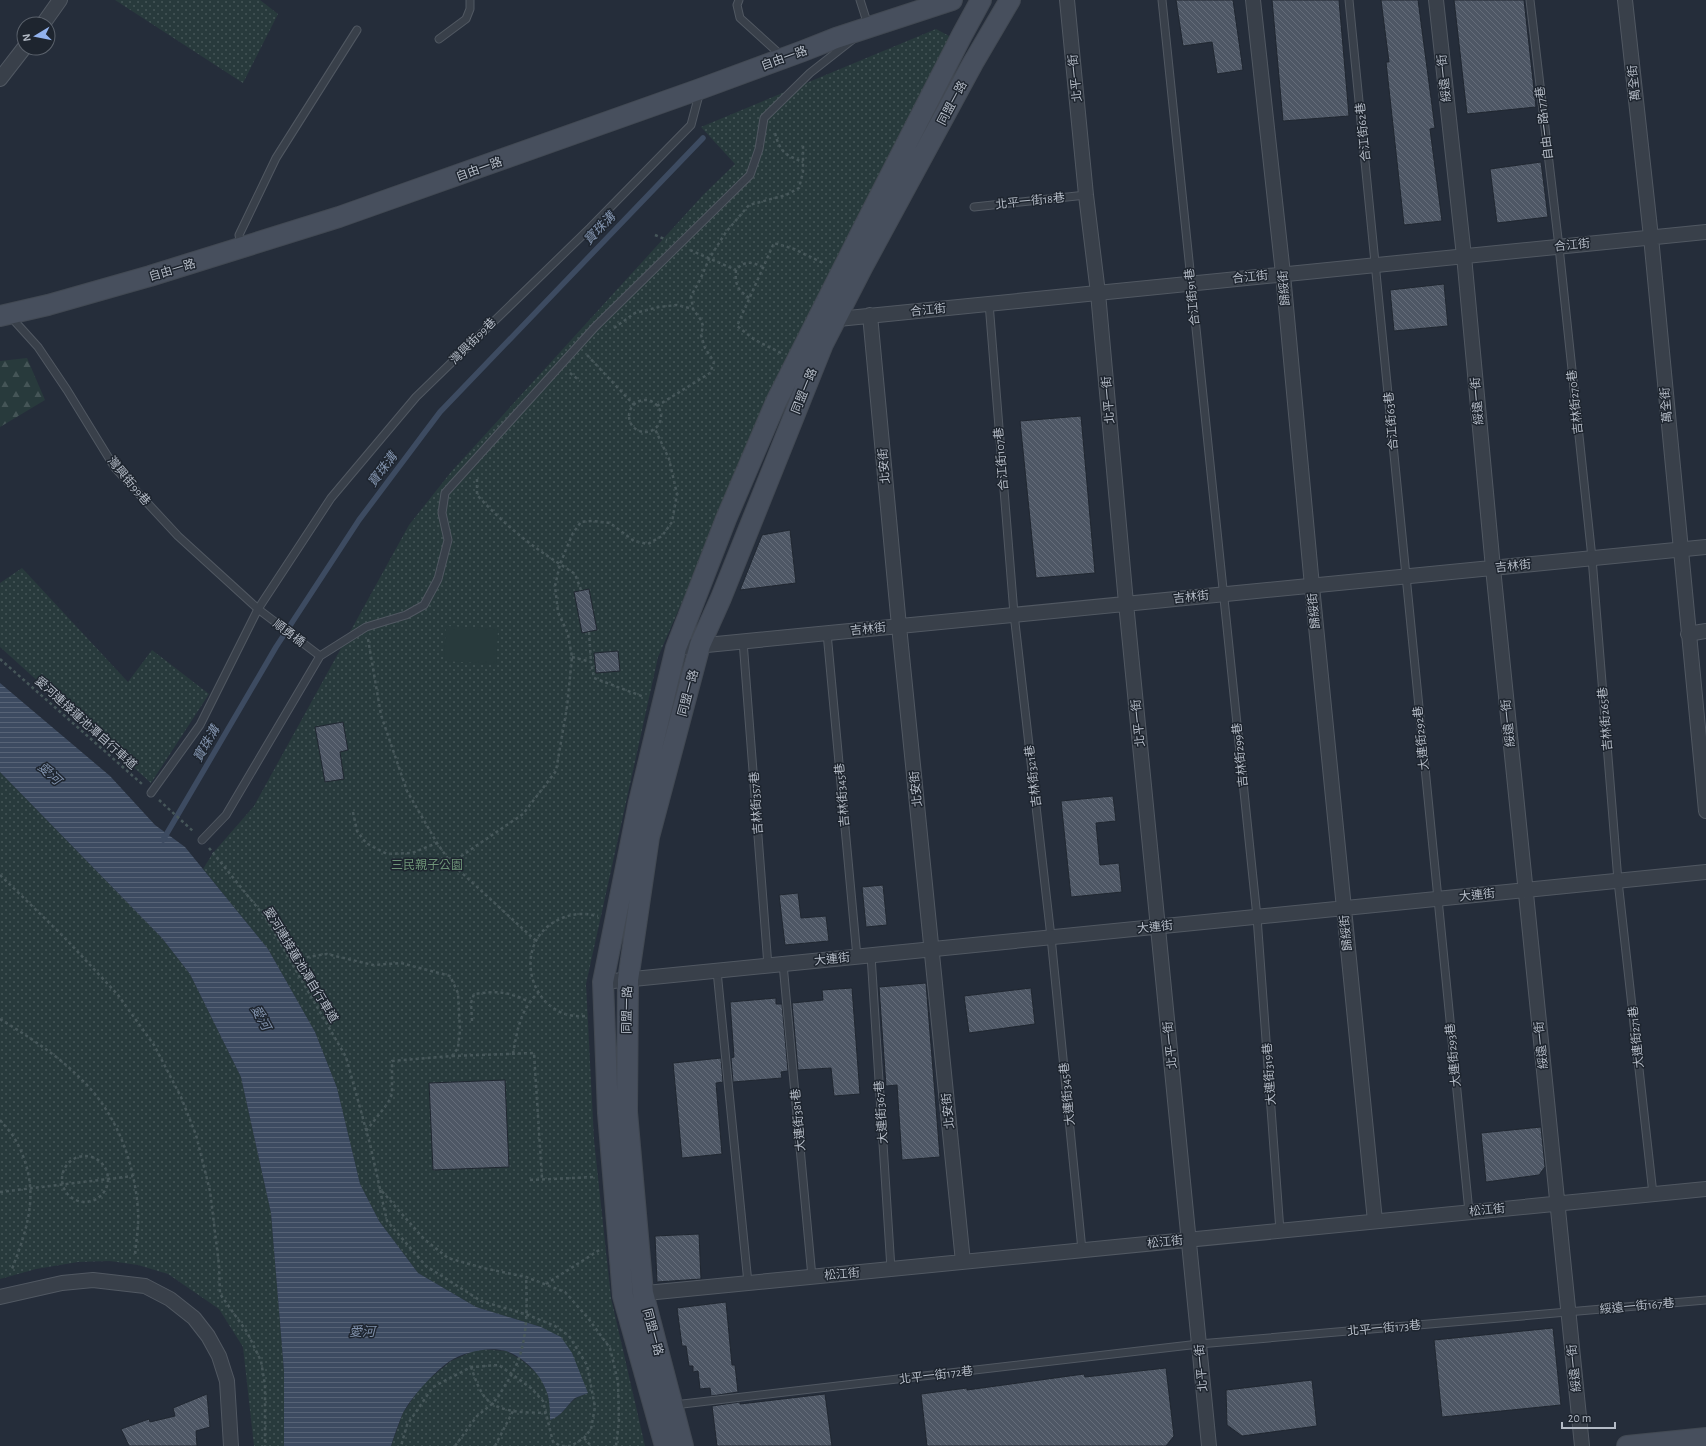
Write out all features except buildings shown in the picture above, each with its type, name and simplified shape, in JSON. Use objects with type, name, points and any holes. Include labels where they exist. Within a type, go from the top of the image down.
[{"type":"street","points":[[49,16],[60,0]]},
{"type":"street","name":"自由一路","points":[[3,313],[142,278],[241,249],[339,217],[446,181],[868,27],[952,0]]},
{"type":"street","name":"同盟一路","points":[[683,1446],[643,1294],[627,1112],[628,980],[649,837],[700,645],[724,591],[823,344],[827,320],[862,229],[981,0]]},
{"type":"street","name":"同盟一路","points":[[665,1446],[623,1296],[608,1114],[604,982],[639,802],[676,648],[726,519],[776,402],[827,320],[1010,0]]},
{"type":"street","name":"北平一街","points":[[1067,0],[1086,195],[1098,293],[1126,603],[1209,1446]]},
{"type":"street","name":"歸綏街","points":[[1254,0],[1283,274],[1312,586],[1375,1221]]},
{"type":"street","name":"綏遠一街","points":[[1436,0],[1464,256],[1493,568],[1582,1446]]},
{"type":"street","name":"萬全街","points":[[1625,0],[1651,237],[1706,811]]},
{"type":"street","points":[[0,79],[18,56]]},
{"type":"street","name":"合江街","points":[[827,320],[1706,232]]},
{"type":"street","name":"北安街","points":[[870,315],[899,626],[963,1262]]},
{"type":"street","name":"吉林街","points":[[676,648],[1706,547]]},
{"type":"street","points":[[1688,634],[1706,632]]},
{"type":"street","name":"大連街","points":[[604,982],[1706,872]]},
{"type":"street","name":"松江街","points":[[623,1296],[1706,1188]]},
{"type":"street","points":[[0,1297],[62,1283],[93,1280],[144,1286],[170,1299],[194,1318],[208,1336],[220,1356],[228,1382],[231,1446]]},
{"type":"street","points":[[1627,1446],[1706,1438]]},
{"type":"lane","points":[[439,39],[466,19],[470,9],[470,0]]},
{"type":"lane","points":[[739,0],[737,5],[740,18],[785,58]]},
{"type":"lane","points":[[202,840],[226,815],[320,656],[366,626],[406,615],[424,605],[438,579],[448,540],[442,513],[446,493],[595,327],[750,175],[759,149],[764,118],[810,74],[868,27],[860,0]]},
{"type":"lane","name":"合江街91巷","points":[[1162,0],[1223,594]]},
{"type":"lane","name":"合江街62巷","points":[[1349,0],[1376,265]]},
{"type":"lane","name":"自由一路177巷","points":[[1530,0],[1558,247]]},
{"type":"lane","points":[[241,249],[239,235],[276,158],[357,30]]},
{"type":"lane","name":"灣興街99巷","points":[[151,793],[200,725],[258,609],[332,498],[416,397],[590,228],[691,125],[700,89]]},
{"type":"lane","name":"北平一街18巷","points":[[974,207],[1086,195]]},
{"type":"lane","name":"吉林街270巷","points":[[1558,247],[1592,558]]},
{"type":"lane","name":"合江街63巷","points":[[1376,265],[1405,576]]},
{"type":"lane","name":"合江街107巷","points":[[989,304],[1014,614]]},
{"type":"lane","name":"灣興街99巷","points":[[3,313],[38,347],[67,390],[115,468],[178,536],[258,609]]},
{"type":"lane","name":"吉林街265巷","points":[[1592,558],[1618,881]]},
{"type":"lane","name":"大連街292巷","points":[[1405,576],[1437,899]]},
{"type":"lane","name":"吉林街299巷","points":[[1223,594],[1257,917]]},
{"type":"lane","name":"順勇橋","points":[[258,609],[320,656]]},
{"type":"lane","name":"吉林街321巷","points":[[1014,614],[1051,937]]},
{"type":"lane","name":"吉林街345巷","points":[[827,633],[864,956]]},
{"type":"lane","name":"吉林街357巷","points":[[743,641],[768,966]]},
{"type":"lane","name":"大連街271巷","points":[[1618,881],[1653,1194]]},
{"type":"lane","name":"大連街293巷","points":[[1437,899],[1469,1212]]},
{"type":"lane","name":"大連街319巷","points":[[1257,917],[1280,1231]]},
{"type":"lane","name":"大連街345巷","points":[[1051,937],[1082,1250]]},
{"type":"lane","name":"大連街367巷","points":[[864,956],[891,1269]]},
{"type":"lane","name":"大連街381巷","points":[[783,964],[812,1277]]},
{"type":"lane","points":[[717,971],[748,1283]]},
{"type":"lane","name":"綏遠一街167巷","points":[[1568,1312],[1706,1300]]},
{"type":"lane","name":"北平一街173巷","points":[[1199,1344],[1568,1312]]},
{"type":"lane","name":"北平一街172巷","points":[[672,1406],[1199,1344]]},
{"type":"path","points":[[774,127],[779,147],[792,158],[803,162]]},
{"type":"path","points":[[656,406],[710,374],[714,362],[705,348],[701,335],[703,326],[693,308],[691,296],[709,259],[726,232],[749,206],[786,195],[799,188],[803,172],[803,145]]},
{"type":"path","points":[[785,355],[755,340],[737,326],[774,243],[794,249],[830,266]]},
{"type":"path","points":[[678,245],[736,270]]},
{"type":"path","points":[[749,298],[739,290],[736,281],[736,270],[742,264],[751,262],[763,267]]},
{"type":"path","points":[[609,331],[635,313],[658,307],[678,305],[693,308]]},
{"type":"path","points":[[583,359],[591,350]]},
{"type":"path","points":[[587,355],[634,405]]},
{"type":"path","points":[[565,378],[574,368]]},
{"type":"path","points":[[570,373],[580,381]]},
{"type":"path","points":[[643,400],[653,402],[656,406],[659,410],[660,420],[655,429],[645,432],[635,429],[629,420],[629,414],[634,405],[643,400]]},
{"type":"path","points":[[451,863],[523,814],[556,771],[567,708],[572,657],[568,634],[558,612],[555,586],[560,564],[573,533],[581,522],[593,521],[610,523],[634,541],[648,544],[662,536],[672,522],[677,494],[669,459],[655,429]]},
{"type":"path","points":[[479,474],[476,480],[477,495],[534,547],[575,574],[581,590]]},
{"type":"path","points":[[366,626],[381,715],[407,791],[437,843],[451,863],[535,940]]},
{"type":"path","points":[[589,632],[591,662],[594,678],[644,698]]},
{"type":"path","points":[[572,657],[591,662]]},
{"type":"path","name":"愛河連接蓮池潭自行車道","points":[[0,659],[202,840],[265,917],[346,1057],[366,1131],[387,1221],[426,1266],[480,1301],[528,1315],[555,1326],[569,1336],[587,1365],[595,1407],[591,1429],[584,1438]]},
{"type":"path","points":[[353,812],[357,830],[366,844],[387,854],[412,853],[437,843]]},
{"type":"path","points":[[0,875],[64,937],[118,995],[154,1045],[181,1097],[196,1135],[210,1191],[219,1265],[220,1294],[247,1332],[260,1361],[265,1385],[265,1446]]},
{"type":"path","points":[[585,1016],[576,1017],[561,1013],[549,1005],[538,993],[532,980],[530,968],[531,953],[535,940],[542,930],[552,922],[565,916],[588,913],[598,916]]},
{"type":"path","points":[[289,960],[326,954],[373,964],[401,963],[450,976],[458,993],[460,1030],[458,1048],[452,1056]]},
{"type":"path","points":[[472,1021],[471,1003],[474,994],[496,991],[514,994],[529,1002]]},
{"type":"path","points":[[513,1054],[520,1020],[529,1002],[538,993]]},
{"type":"path","points":[[0,1019],[30,1037],[59,1058],[84,1081],[107,1111],[122,1140],[132,1168],[138,1211],[135,1256]]},
{"type":"path","points":[[366,1131],[388,1103],[392,1094],[392,1061],[452,1056],[534,1053],[542,1180]]},
{"type":"path","points":[[0,1120],[15,1139],[25,1164],[31,1188],[29,1214],[25,1236],[12,1269]]},
{"type":"path","points":[[83,1156],[97,1159],[103,1165],[108,1179],[107,1186],[98,1198],[85,1202],[71,1197],[63,1185],[65,1169],[69,1163],[75,1158],[83,1156]]},
{"type":"path","points":[[0,1192],[133,1176]]},
{"type":"path","points":[[530,1180],[595,1177]]},
{"type":"path","name":"愛河連接蓮池潭自行車道","points":[[380,1189],[424,1239],[448,1258],[483,1268],[526,1277],[565,1292],[588,1318],[610,1348],[618,1382],[619,1420],[616,1446]]},
{"type":"path","points":[[546,1284],[602,1247]]},
{"type":"path","points":[[455,1446],[477,1416],[498,1397],[518,1361],[523,1342],[526,1320],[526,1277]]},
{"type":"path","points":[[610,1348],[618,1350]]},
{"type":"path","points":[[401,1446],[407,1425],[433,1387],[471,1367],[499,1365],[531,1388],[543,1401],[553,1442],[562,1446],[571,1446],[584,1438],[591,1446]]},
{"type":"path","points":[[471,1367],[482,1394],[492,1404],[513,1411],[546,1413]]},
{"type":"path","points":[[494,1446],[513,1411]]},
{"type":"green space","points":[[115,0],[260,0],[278,14],[243,83]]},
{"type":"green space","name":"三民親子公園","points":[[936,29],[951,37],[737,476],[658,657],[586,984],[594,1140],[611,1298],[645,1446],[391,1446],[403,1413],[422,1385],[451,1361],[478,1349],[506,1351],[523,1361],[539,1375],[547,1391],[550,1405],[550,1420],[561,1413],[575,1399],[588,1393],[541,1327],[476,1307],[418,1273],[379,1221],[360,1184],[337,1088],[315,1032],[268,949],[203,869],[213,853],[254,806],[409,525],[451,472],[704,194],[735,164],[701,127]]},
{"type":"green space","points":[[27,358],[45,400],[0,427],[0,361]]},
{"type":"green space","points":[[22,568],[128,682],[152,650],[209,694],[151,783],[0,647],[0,583]]},
{"type":"green space","points":[[446,626],[498,629],[496,664],[444,661]]},
{"type":"green space","points":[[0,772],[162,938],[190,974],[241,1077],[271,1213],[284,1371],[284,1446],[254,1446],[243,1347],[219,1309],[168,1274],[138,1265],[110,1261],[78,1262],[36,1269],[0,1279]]},
{"type":"water","name":"愛河","points":[[0,683],[110,776],[155,825],[185,847],[268,949],[315,1032],[337,1088],[360,1184],[379,1221],[418,1273],[476,1307],[541,1327],[561,1337],[572,1353],[588,1393],[575,1398],[561,1413],[550,1420],[550,1405],[547,1393],[540,1378],[525,1361],[506,1351],[492,1349],[477,1351],[462,1355],[450,1361],[423,1385],[402,1415],[391,1446],[284,1446],[284,1371],[271,1213],[241,1077],[190,974],[162,938],[0,772]]},
{"type":"waterway","name":"寶珠溝","points":[[163,840],[276,647],[359,520],[440,412],[703,138]]}]
